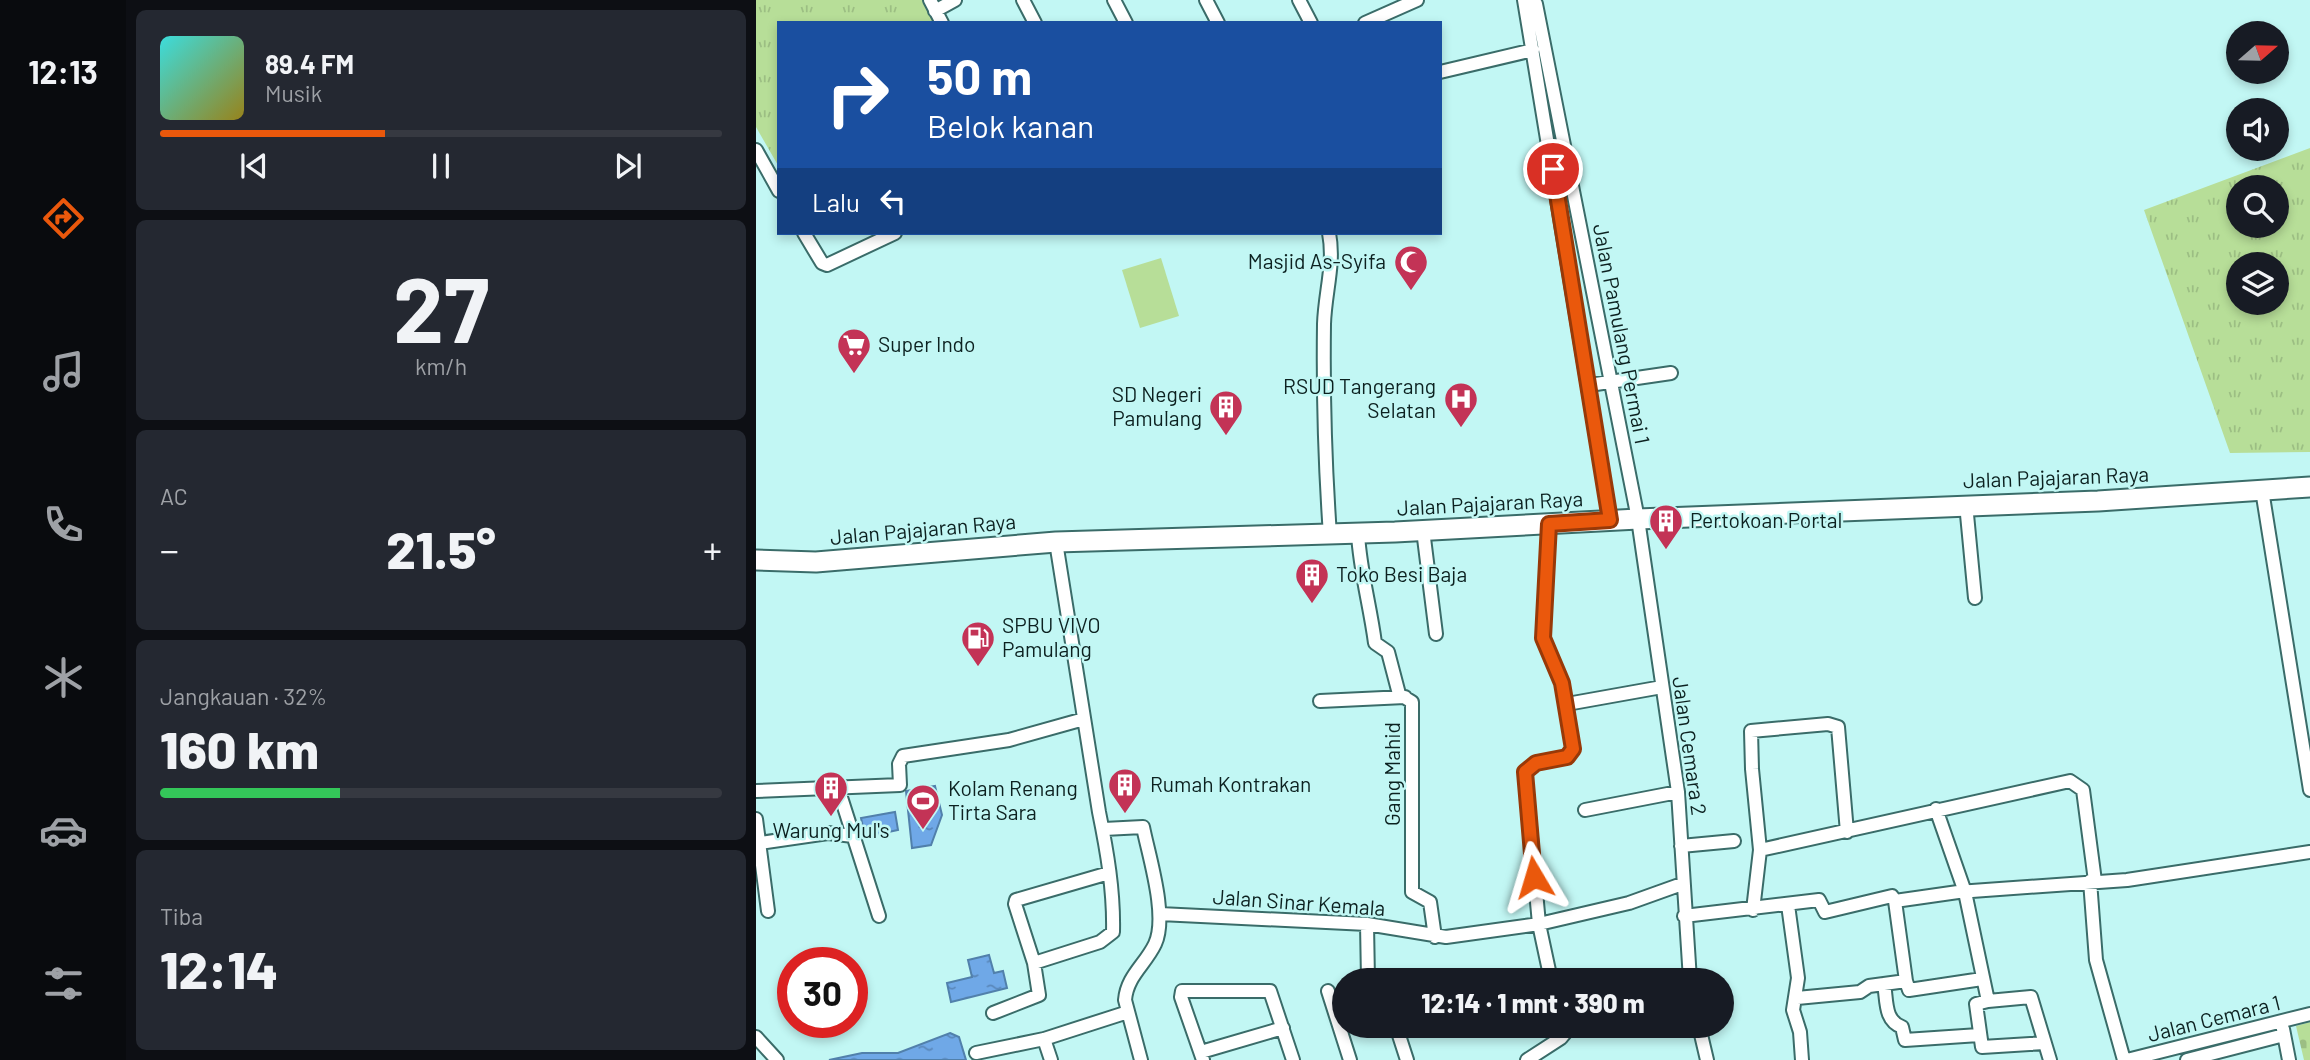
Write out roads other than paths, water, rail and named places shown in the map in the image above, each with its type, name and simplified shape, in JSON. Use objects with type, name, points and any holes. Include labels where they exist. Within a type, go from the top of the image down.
[{"type":"main road","name":"Jalan Pajajaran Raya","points":[[756,560],[816,562],[1056,542],[1358,534],[1966,504],[2098,501],[2310,487]]},
{"type":"street","points":[[936,11],[955,0]]},
{"type":"street","points":[[1023,0],[1034,21]]},
{"type":"street","points":[[1114,0],[1125,21]]},
{"type":"street","points":[[1206,0],[1217,21]]},
{"type":"street","points":[[1299,0],[1310,21]]},
{"type":"street","points":[[1367,21],[1393,5],[1417,0]]},
{"type":"street","points":[[1525,1],[1610,520]]},
{"type":"street","name":"Jalan Pamulang Permai 1","points":[[1525,1],[1536,4],[1638,519]]},
{"type":"street","points":[[1442,72],[1533,50]]},
{"type":"street","points":[[756,150],[759,164],[777,188]]},
{"type":"street","points":[[1553,169],[1568,165]]},
{"type":"street","points":[[1564,231],[1580,227]]},
{"type":"street","points":[[804,235],[821,263],[827,265],[891,235]]},
{"type":"street","points":[[1329,235],[1333,256],[1324,313],[1322,425],[1330,535]]},
{"type":"street","points":[[1589,385],[1671,373]]},
{"type":"street","points":[[2262,490],[2310,790]]},
{"type":"street","points":[[1966,504],[1975,598]]},
{"type":"street","name":"Jalan Cemara 2","points":[[1638,519],[1678,792],[1689,968]]},
{"type":"street","points":[[1548,968],[1539,924],[1525,772],[1536,763],[1572,754],[1567,704],[1543,638],[1549,524]]},
{"type":"street","points":[[1423,530],[1436,634]]},
{"type":"street","name":"Gang Mahid","points":[[1358,534],[1361,576],[1368,595],[1374,643],[1388,652],[1399,694],[1412,702],[1413,706],[1412,892],[1430,902],[1435,937]]},
{"type":"street","points":[[1034,963],[1109,937],[1113,932],[1104,829],[1056,542]]},
{"type":"street","points":[[1567,704],[1662,687]]},
{"type":"street","points":[[1320,701],[1405,697]]},
{"type":"street","points":[[756,791],[900,785],[899,764],[903,756],[913,752],[1009,740],[1084,719]]},
{"type":"street","points":[[1753,910],[1760,850],[1750,735],[1756,729],[1828,724],[1838,727],[1847,832]]},
{"type":"street","points":[[1760,850],[1847,832],[1936,809],[2074,782],[2083,790],[2093,881],[2096,960],[2126,1060]]},
{"type":"street","points":[[838,788],[879,916]]},
{"type":"street","points":[[1585,810],[1678,792]]},
{"type":"street","points":[[1936,809],[1965,892],[1988,1001]]},
{"type":"street","points":[[756,818],[768,911]]},
{"type":"street","points":[[1104,829],[1143,827],[1160,914],[1154,945],[1128,982],[1125,1000],[1141,1060]]},
{"type":"street","points":[[760,844],[828,833],[853,836]]},
{"type":"street","points":[[1682,846],[1734,841]]},
{"type":"street","points":[[1895,901],[1965,892],[2127,880],[2310,852]]},
{"type":"street","points":[[993,1013],[1039,995],[1034,963],[1016,900],[1109,873]]},
{"type":"street","name":"Jalan Sinar Kemala","points":[[1160,914],[1367,924],[1435,937],[1468,936],[1539,924],[1629,903],[1682,884]]},
{"type":"street","points":[[1684,916],[1753,910],[1819,900],[1825,912],[1892,896],[1909,990],[1982,979]]},
{"type":"street","points":[[1788,905],[1798,978],[1793,1010],[1800,1032],[1802,1060]]},
{"type":"street","points":[[1367,924],[1368,968]]},
{"type":"street","points":[[1797,998],[1860,992],[1864,987],[1906,981]]},
{"type":"street","points":[[1884,984],[1889,1016],[1892,1022],[1902,1027],[1905,1040],[1979,1035]]},
{"type":"street","points":[[1283,1028],[1202,1056],[1181,997],[1182,991],[1270,990],[1283,1028],[1293,1060]]},
{"type":"street","points":[[1328,991],[1350,1060]]},
{"type":"street","points":[[2044,1043],[1984,1049],[1979,1035],[1976,1004],[2031,997],[2050,1060]]},
{"type":"street","points":[[976,1053],[1044,1039],[1128,1012]]},
{"type":"street","name":"Jalan Cemara 1","points":[[2126,1060],[2283,1029],[2310,1014]]},
{"type":"street","points":[[2187,1060],[2283,1029],[2289,1060]]},
{"type":"street","points":[[756,1037],[777,1060]]},
{"type":"street","points":[[1400,1038],[1407,1060]]},
{"type":"street","points":[[1527,1060],[1560,1038]]},
{"type":"street","points":[[1702,1038],[1707,1060]]},
{"type":"street","points":[[1044,1039],[1051,1060]]},
{"type":"water","name":"Kolam Renang Tirta Sara","points":[[935,786],[942,815],[931,845],[912,848],[906,791]]},
{"type":"water","name":"Kolam Renang Tirta Sara","points":[[895,812],[898,830],[865,837],[861,818]]},
{"type":"water","points":[[989,955],[994,973],[1003,971],[1007,988],[951,1002],[947,983],[972,977],[968,960]]},
{"type":"water","points":[[950,1033],[959,1037],[966,1060],[829,1060],[862,1053],[898,1053]]},
{"type":"place","name":"Masjid As-Syifa","points":[[1411,292]]},
{"type":"place","name":"Super Indo","points":[[854,375]]},
{"type":"place","name":"RSUD Tangerang Selatan","points":[[1461,429]]},
{"type":"place","name":"SD Negeri Pamulang","points":[[1226,437]]},
{"type":"place","name":"Pertokoan Portal","points":[[1666,551]]},
{"type":"place","name":"Toko Besi Baja","points":[[1312,605]]},
{"type":"place","name":"SPBU VIVO Pamulang","points":[[978,668]]},
{"type":"place","name":"Rumah Kontrakan","points":[[1125,815]]},
{"type":"place","name":"Warung Mul's","points":[[831,818]]},
{"type":"place","name":"Kolam Renang Tirta Sara","points":[[923,831]]}]
